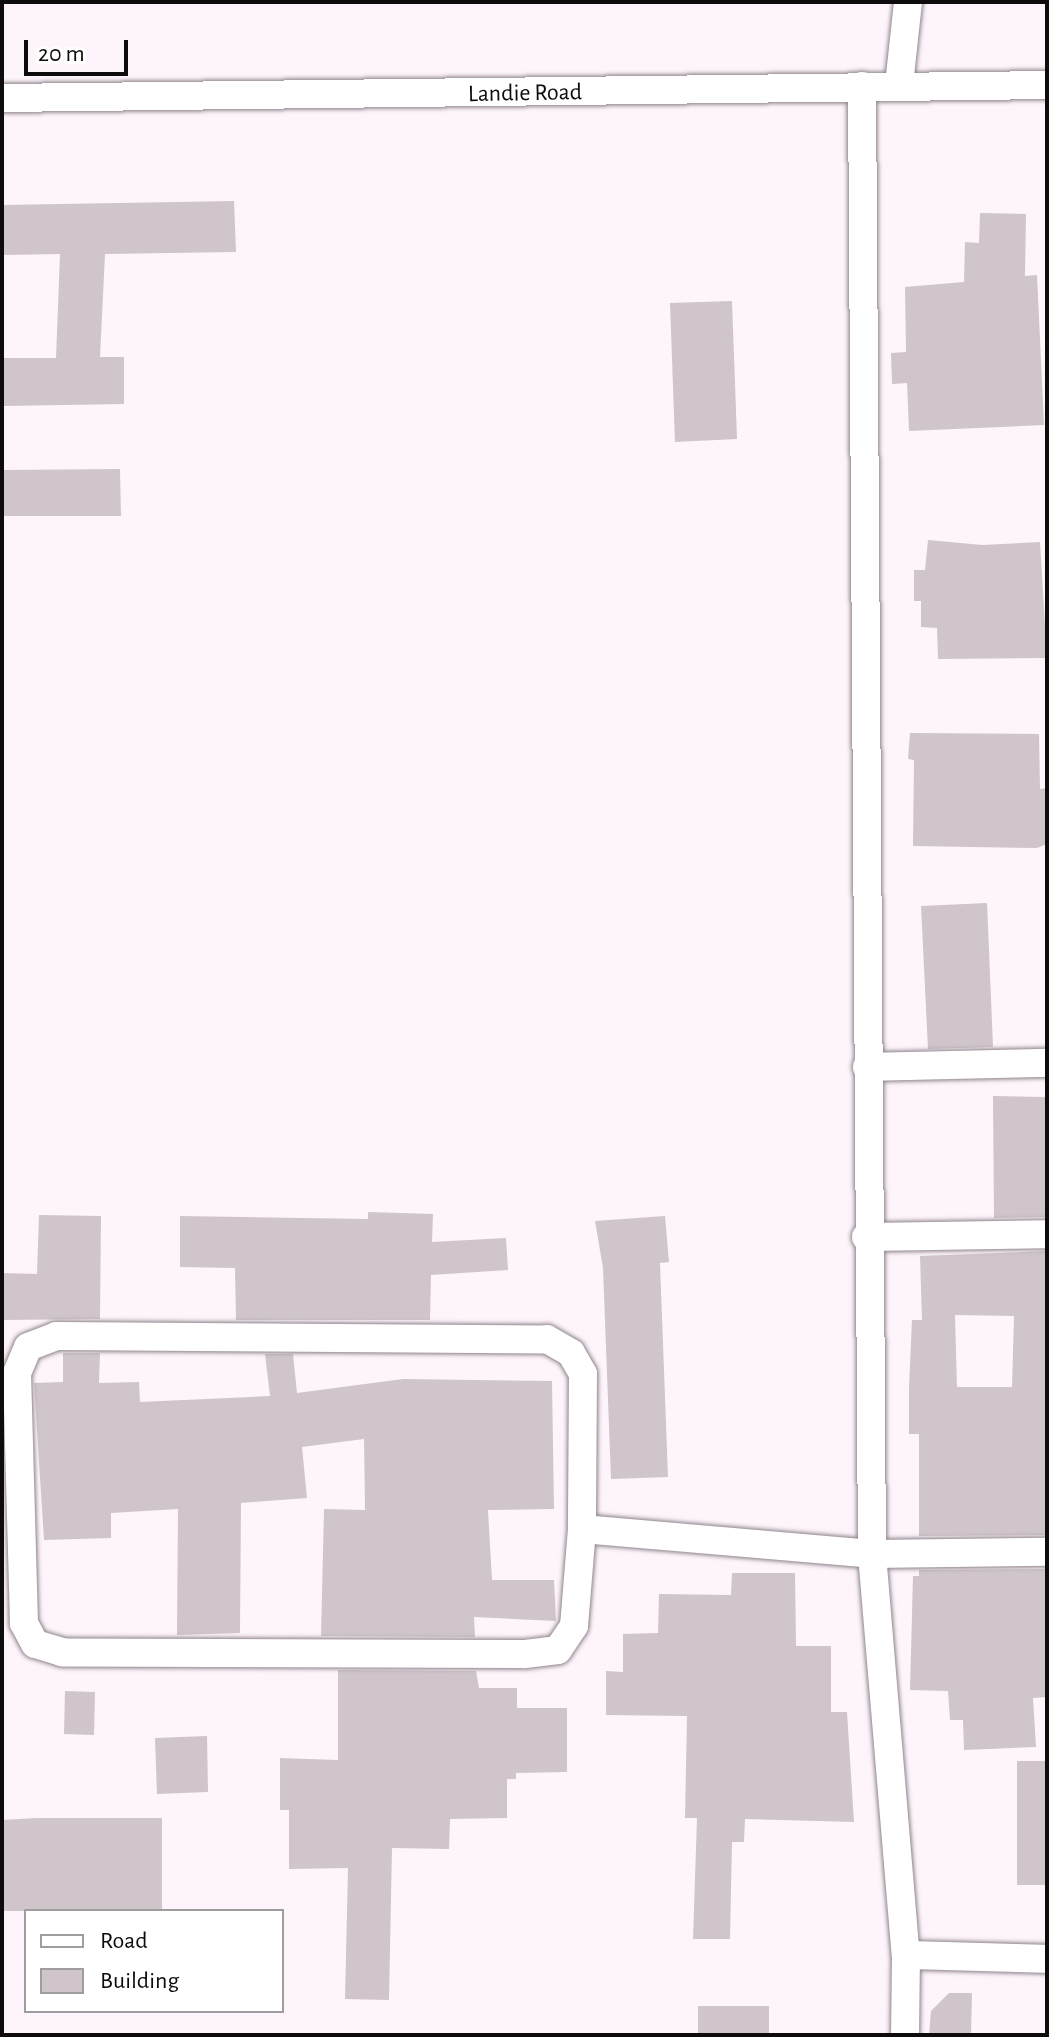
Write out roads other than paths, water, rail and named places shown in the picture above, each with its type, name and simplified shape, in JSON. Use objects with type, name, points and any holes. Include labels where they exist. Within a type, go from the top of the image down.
[{"type":"street","points":[[899,85],[908,2]]},
{"type":"street","name":"Landie Road","points":[[2,98],[521,95],[899,85],[1047,85]]},
{"type":"street","points":[[862,86],[866,1237],[872,1554],[906,1955],[905,2035]]},
{"type":"street","points":[[867,1067],[1047,1063]]},
{"type":"street","points":[[866,1237],[1047,1234]]},
{"type":"street","points":[[56,1336],[547,1339],[571,1353],[583,1374],[582,1529],[574,1626],[558,1650],[62,1652],[35,1644],[24,1623],[17,1373],[28,1347],[56,1336]]},
{"type":"street","points":[[582,1529],[872,1554],[1047,1552]]},
{"type":"street","points":[[906,1955],[1047,1959]]}]
